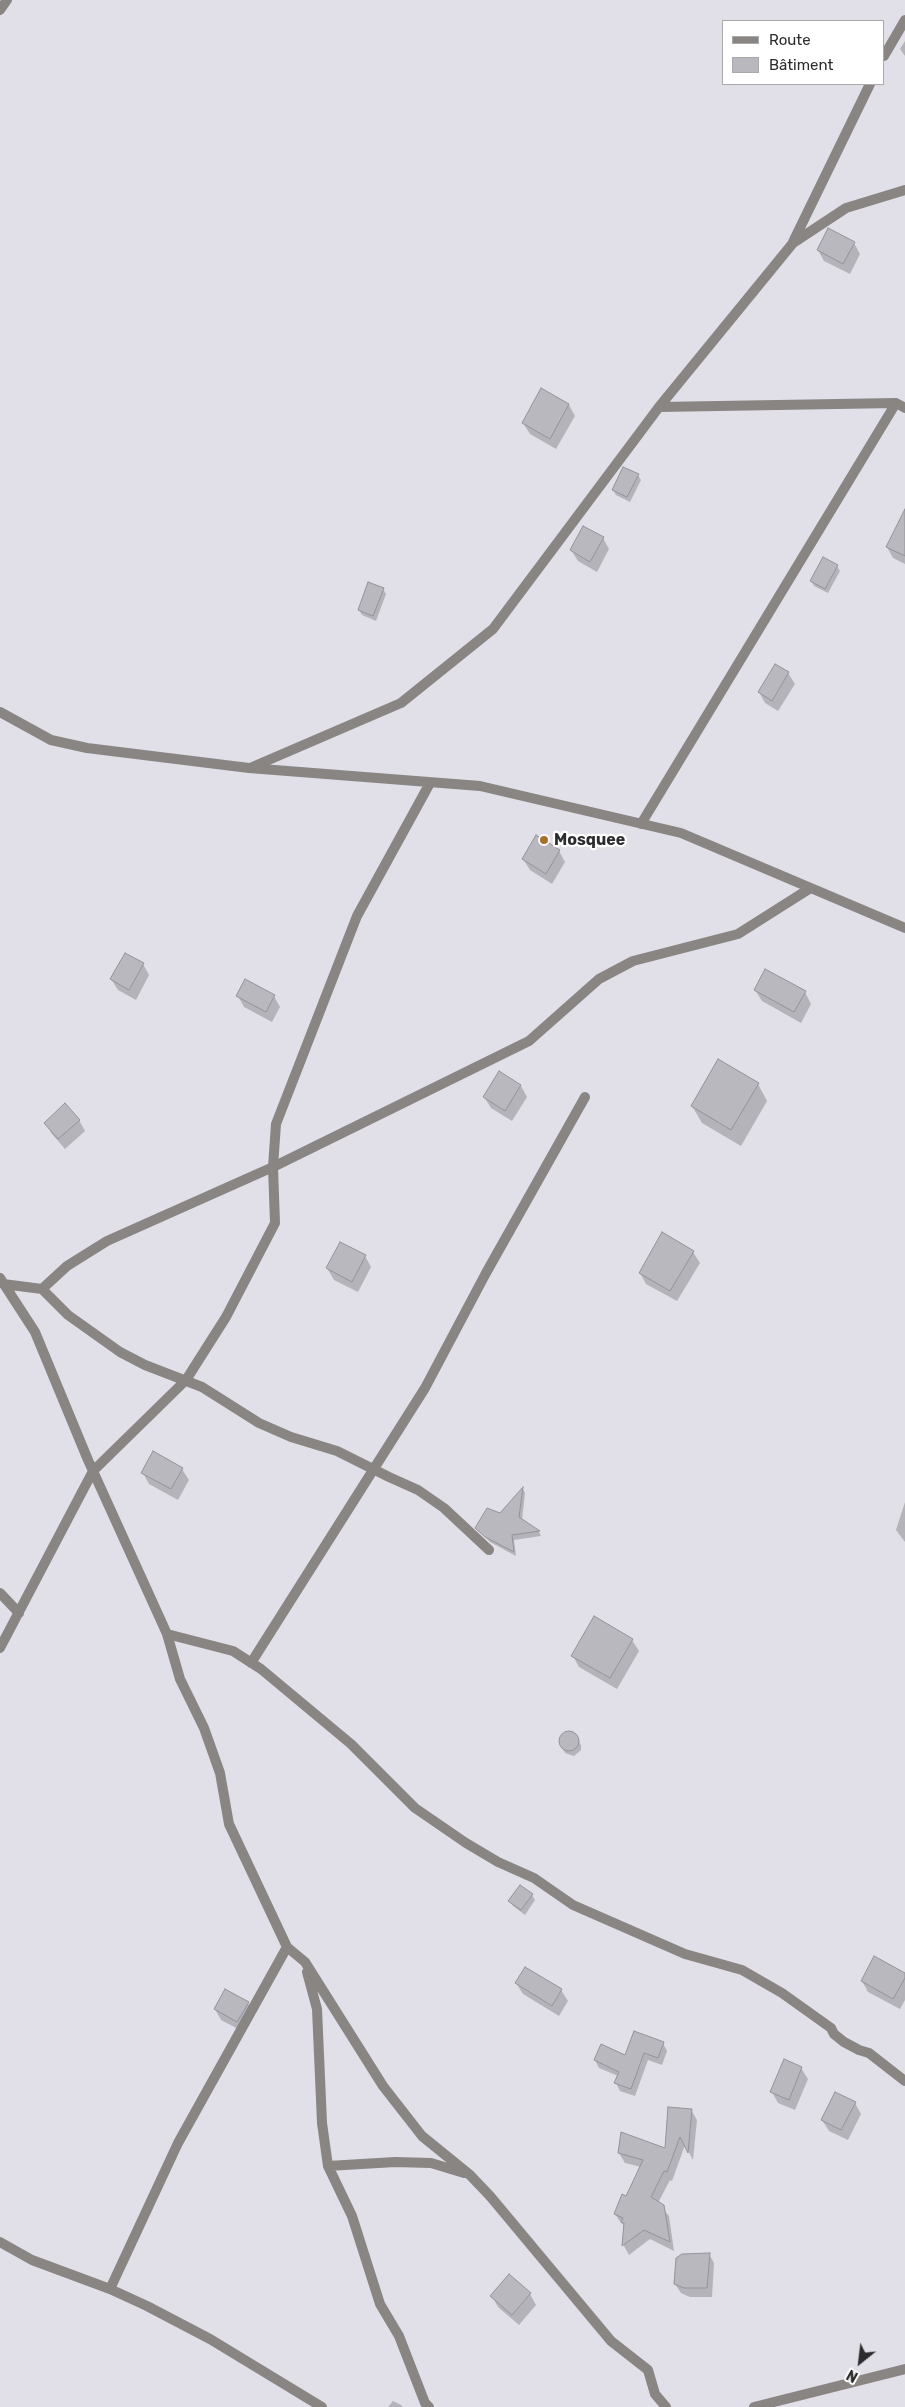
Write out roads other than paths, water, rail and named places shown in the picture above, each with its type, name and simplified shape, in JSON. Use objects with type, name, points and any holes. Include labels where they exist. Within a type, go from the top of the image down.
[{"type":"street","points":[[0,10],[7,0]]},
{"type":"street","points":[[885,54],[905,20]]},
{"type":"street","points":[[249,768],[401,703],[493,628],[659,407],[793,243],[870,85]]},
{"type":"street","points":[[793,243],[846,208],[905,190]]},
{"type":"street","points":[[659,407],[900,405]]},
{"type":"street","points":[[641,824],[900,405]]},
{"type":"street","points":[[0,712],[51,740],[88,748],[249,768],[480,786],[681,833],[809,889],[905,928]]},
{"type":"street","points":[[0,1648],[93,1471],[186,1380],[226,1317],[275,1223],[273,1167],[276,1124],[357,916],[430,783]]},
{"type":"street","points":[[42,1289],[67,1266],[108,1241],[273,1167],[529,1041],[599,979],[633,961],[738,934],[809,889]]},
{"type":"street","points":[[251,1663],[425,1388],[486,1273],[585,1097]]},
{"type":"street","points":[[2,1281],[42,1289],[68,1316],[120,1352],[145,1365],[186,1380],[230,1404],[259,1424],[291,1437],[337,1451],[418,1490],[444,1508],[489,1550]]},
{"type":"street","points":[[2,1281],[35,1332],[93,1471],[167,1634],[180,1679],[204,1728],[220,1773],[228,1824],[287,1947],[304,1962],[383,2086],[422,2136],[470,2175],[490,2196],[612,2341],[648,2370],[655,2394],[666,2407]]},
{"type":"street","points":[[0,1593],[19,1613]]},
{"type":"street","points":[[167,1634],[233,1651],[251,1663],[295,1696],[351,1744],[415,1808],[466,1844],[498,1862],[534,1878],[574,1905],[685,1954],[742,1970],[782,1993],[831,2028],[839,2038],[859,2050],[869,2053],[905,2081]]},
{"type":"street","points":[[110,2289],[178,2143],[287,1947]]},
{"type":"street","points":[[304,1962],[317,2009],[322,2123],[328,2166],[352,2216],[380,2304],[399,2336],[424,2403],[429,2407]]},
{"type":"street","points":[[328,2166],[431,2163],[470,2175]]},
{"type":"street","points":[[0,2242],[32,2260],[110,2289],[210,2339],[322,2407]]},
{"type":"street","points":[[754,2407],[905,2369]]},
{"type":"place","name":"Mosquee","points":[[544,840]]}]
